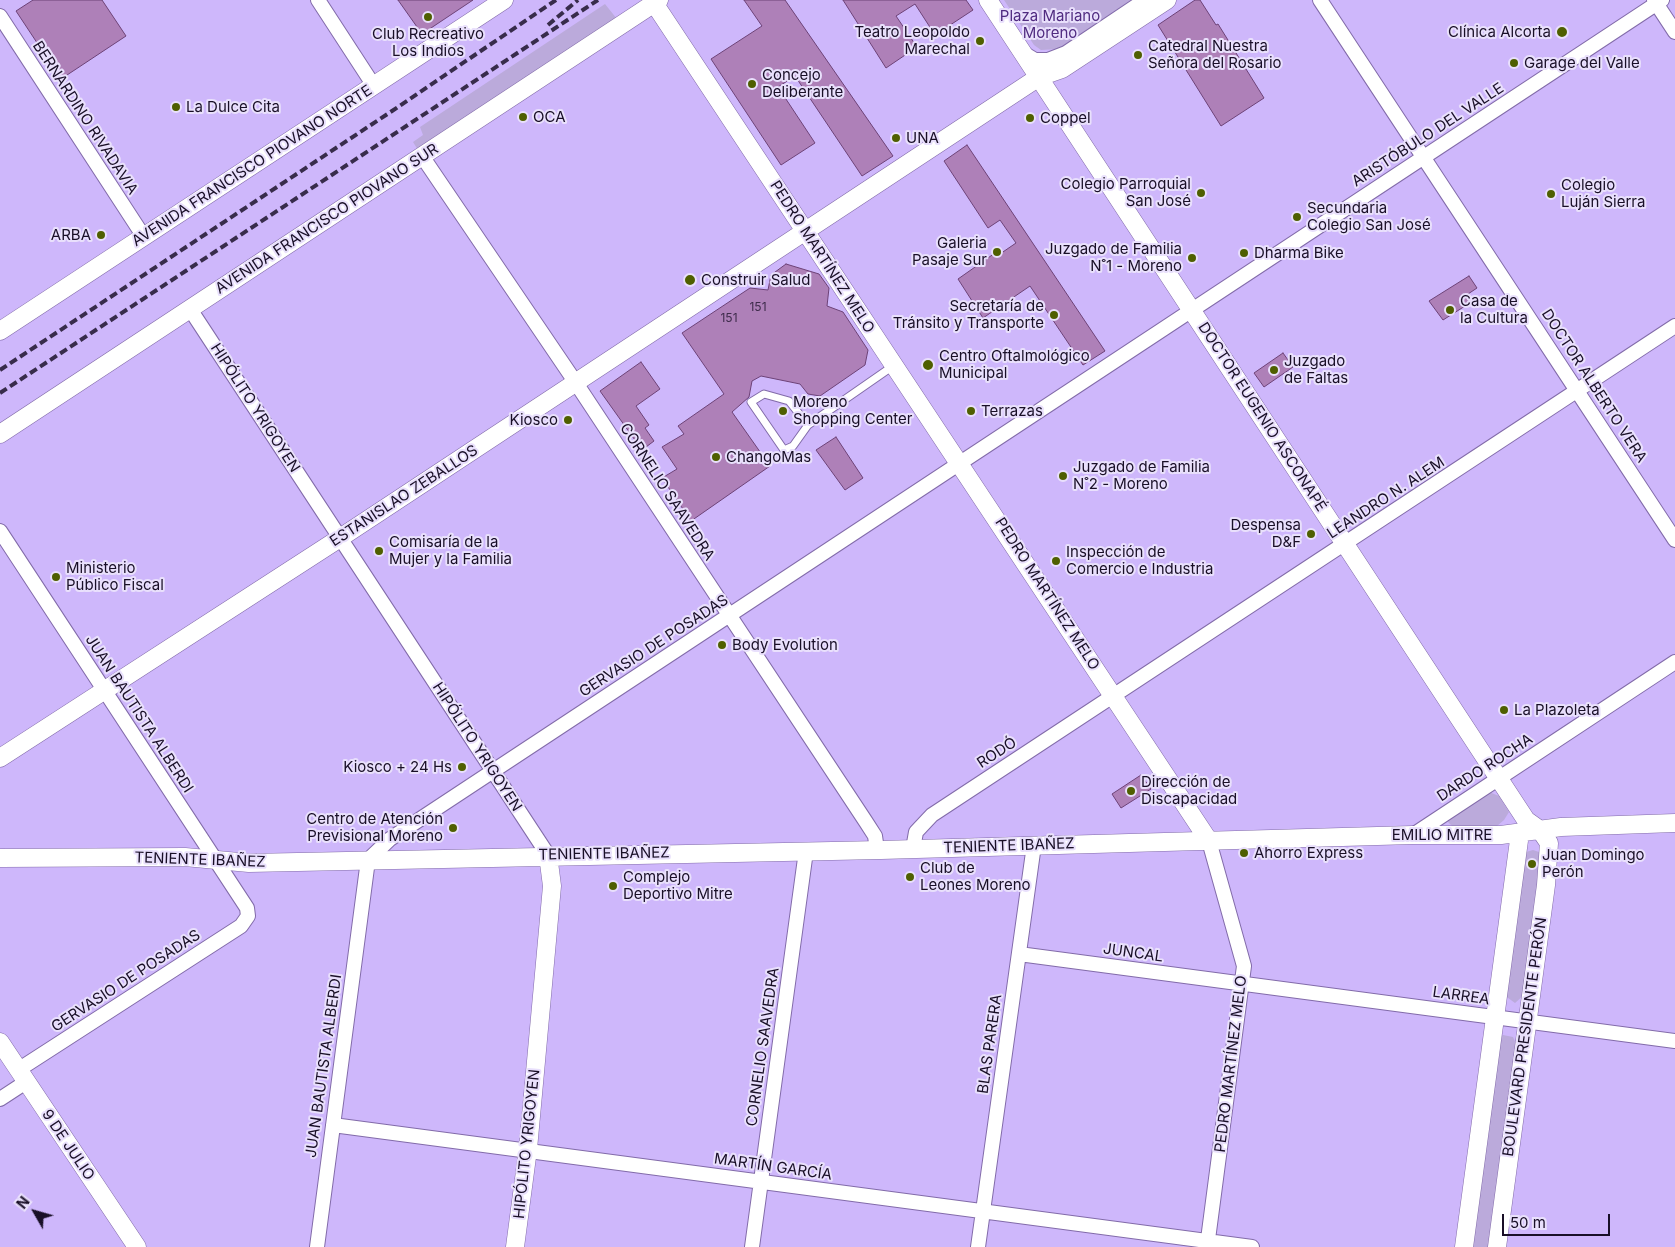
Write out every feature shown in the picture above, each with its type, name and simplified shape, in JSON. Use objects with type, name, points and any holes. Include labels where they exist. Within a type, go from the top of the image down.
[{"type":"street","points":[[318,0],[374,86]]},
{"type":"street","name":"AVENIDA FRANCISCO PIOVANO NORTE","points":[[0,331],[504,0]]},
{"type":"street","name":"DOCTOR EUGENIO ASCONAPÉ","points":[[988,0],[1526,820],[1540,830]]},
{"type":"street","points":[[1025,54],[1035,60],[1048,60],[1066,53],[1144,0]]},
{"type":"street","name":"ESTANISLAO ZEBALLOS","points":[[0,758],[340,538],[1039,77],[1062,68],[1167,0]]},
{"type":"street","name":"DOCTOR ALBERTO VERA","points":[[1320,0],[1675,540]]},
{"type":"street","name":"AVENIDA FRANCISCO PIOVANO SUR","points":[[0,434],[655,1]]},
{"type":"street","name":"PEDRO MARTÍNEZ MELO","points":[[655,1],[893,366],[960,463],[1209,841],[1244,966],[1208,1244]]},
{"type":"street","points":[[1658,1],[1675,32]]},
{"type":"street","name":"ARISTÓBULO DEL VALLE","points":[[960,463],[1658,1]]},
{"type":"street","name":"BERNARDINO RIVADAVIA","points":[[0,16],[144,237]]},
{"type":"street","name":"CORNELIO SAAVEDRA","points":[[422,156],[576,383],[875,836],[877,850]]},
{"type":"street","name":"HIPÓLITO YRIGOYEN","points":[[190,309],[548,855],[552,886],[528,1149],[515,1247]]},
{"type":"street","name":"LEANDRO N. ALEM","points":[[1114,696],[1675,326]]},
{"type":"street","name":"GERVASIO DE POSADAS","points":[[368,860],[390,839],[960,463]]},
{"type":"street","name":"JUAN BAUTISTA ALBERDI","points":[[0,532],[247,908],[248,916]]},
{"type":"street","name":"DARDO ROCHA","points":[[1412,835],[1675,662]]},
{"type":"street","name":"RODÓ","points":[[913,849],[916,832],[932,815],[1114,696]]},
{"type":"street","name":"EMILIO MITRE","points":[[1209,841],[1412,835],[1501,835],[1561,826],[1675,823]]},
{"type":"street","name":"BOULEVARD PRESIDENTE PERÓN","points":[[1497,1247],[1550,854],[1549,843],[1540,830]]},
{"type":"street","points":[[1464,1247],[1520,833]]},
{"type":"street","name":"TENIENTE IBAÑEZ","points":[[0,858],[185,857],[249,863],[1209,841]]},
{"type":"street","name":"BLAS PARERA","points":[[978,1247],[1034,845]]},
{"type":"street","name":"CORNELIO SAAVEDRA","points":[[752,1247],[806,850]]},
{"type":"street","name":"JUAN BAUTISTA ALBERDI","points":[[317,1247],[368,860]]},
{"type":"street","name":"GERVASIO DE POSADAS","points":[[0,1099],[22,1076],[241,926],[248,916]]},
{"type":"street","name":"JUNCAL","points":[[1019,954],[1243,984]]},
{"type":"street","name":"LARREA","points":[[1243,984],[1675,1041]]},
{"type":"street","name":"9 DE JULIO","points":[[0,1042],[138,1247]]},
{"type":"street","name":"MARTÍN GARCÍA","points":[[333,1125],[528,1149],[1208,1244],[1252,1247]]},
{"type":"lane","points":[[808,425],[789,401],[764,394],[751,402],[784,450],[793,446],[808,425],[893,366]]},
{"type":"green space","name":"Plaza Mariano Moreno","points":[[1004,0],[1131,0],[1058,49],[1041,50],[1034,45]]},
{"type":"green space","points":[[605,4],[617,19],[418,150],[413,142],[423,135],[420,127]]},
{"type":"green space","points":[[1489,792],[1499,796],[1509,812],[1497,826],[1454,828],[1448,822],[1449,818]]},
{"type":"green space","points":[[1533,850],[1542,853],[1524,995],[1515,1003],[1504,995],[1526,852]]},
{"type":"green space","points":[[1503,1035],[1513,1037],[1517,1046],[1490,1247],[1470,1247],[1498,1039]]},
{"type":"building","points":[[33,0],[102,0],[126,36],[61,79],[16,11]]},
{"type":"building","name":"Club Recreativo Los Indios","points":[[398,0],[473,0],[422,34]]},
{"type":"building","points":[[744,0],[785,0],[893,156],[862,176],[795,76],[778,87],[815,143],[781,165],[711,59],[762,26]]},
{"type":"building","points":[[843,0],[966,0],[973,10],[935,35],[915,4],[896,16],[917,47],[886,68]]},
{"type":"building","points":[[1195,0],[1200,0],[1216,25],[1218,24],[1264,98],[1221,126],[1158,25]]},
{"type":"building","name":"Galeria Pasaje Sur","points":[[967,145],[1105,351],[1083,365],[1030,286],[983,318],[958,279],[995,253],[997,256],[1016,243],[1000,220],[988,228],[944,161]]},
{"type":"building","name":"Moreno Shopping Center","points":[[786,264],[819,274],[829,288],[827,306],[843,312],[868,350],[865,365],[820,396],[808,394],[800,384],[761,376],[752,381],[749,397],[732,412],[770,466],[691,521],[662,478],[677,469],[662,447],[684,434],[678,426],[724,394],[682,333],[750,288],[768,290],[771,275]]},
{"type":"building","points":[[1469,276],[1477,288],[1468,294],[1473,301],[1443,320],[1429,301]]},
{"type":"building","name":"Juzgado de Faltas","points":[[1283,353],[1293,367],[1264,387],[1254,373]]},
{"type":"building","points":[[641,362],[660,389],[636,406],[649,425],[645,428],[654,441],[642,450],[600,391]]},
{"type":"building","points":[[836,437],[863,478],[845,490],[816,450]]},
{"type":"building","name":"Dirección de Discapacidad","points":[[1141,775],[1151,789],[1121,808],[1112,794]]},
{"type":"railway","points":[[0,370],[392,111],[556,0]]},
{"type":"railway","points":[[548,25],[578,0]]},
{"type":"railway","points":[[0,393],[598,0]]},
{"type":"place","name":"Club Recreativo Los Indios","points":[[428,17]]},
{"type":"place","name":"Clínica Alcorta","points":[[1562,32]]},
{"type":"place","name":"Teatro Leopoldo Marechal","points":[[980,41]]},
{"type":"place","name":"Catedral Nuestra Señora del Rosario","points":[[1138,55]]},
{"type":"place","name":"Garage del Valle","points":[[1514,63]]},
{"type":"place","name":"Concejo Deliberante","points":[[752,84]]},
{"type":"place","name":"La Dulce Cita","points":[[176,107]]},
{"type":"place","name":"OCA","points":[[523,117]]},
{"type":"place","name":"Coppel","points":[[1030,118]]},
{"type":"place","name":"UNA","points":[[896,138]]},
{"type":"place","name":"Colegio Parroquial San José","points":[[1201,193]]},
{"type":"place","name":"Colegio Luján Sierra","points":[[1551,194]]},
{"type":"place","name":"Secundaria Colegio San José","points":[[1297,217]]},
{"type":"place","name":"ARBA","points":[[101,235]]},
{"type":"place","name":"Galeria Pasaje Sur","points":[[997,252]]},
{"type":"place","name":"Dharma Bike","points":[[1244,253]]},
{"type":"place","name":"Juzgado de Familia N˚1 - Moreno","points":[[1192,258]]},
{"type":"place","name":"Construir Salud","points":[[690,280]]},
{"type":"place","name":"Casa de la Cultura","points":[[1450,310]]},
{"type":"place","name":"Secretaría de Tránsito y Transporte","points":[[1054,315]]},
{"type":"place","name":"Centro Oftalmológico Municipal","points":[[928,365]]},
{"type":"place","name":"Juzgado de Faltas","points":[[1274,370]]},
{"type":"place","name":"Moreno Shopping Center","points":[[783,411]]},
{"type":"place","name":"Terrazas","points":[[971,411]]},
{"type":"place","name":"Kiosco","points":[[568,420]]},
{"type":"place","name":"ChangoMas","points":[[716,457]]},
{"type":"place","name":"Juzgado de Familia N˚2 - Moreno","points":[[1063,476]]},
{"type":"place","name":"Despensa D&F","points":[[1311,534]]},
{"type":"place","name":"Comisaría de la Mujer y la Familia","points":[[379,551]]},
{"type":"place","name":"Inspección de Comercio e Industria","points":[[1056,561]]},
{"type":"place","name":"Ministerio Público Fiscal","points":[[56,577]]},
{"type":"place","name":"Body Evolution","points":[[722,645]]},
{"type":"place","name":"La Plazoleta","points":[[1504,710]]},
{"type":"place","name":"Kiosco + 24 Hs","points":[[462,767]]},
{"type":"place","name":"Dirección de Discapacidad","points":[[1131,791]]},
{"type":"place","name":"Centro de Atención Previsional Moreno","points":[[453,828]]},
{"type":"place","name":"Ahorro Express","points":[[1244,853]]},
{"type":"place","name":"Juan Domingo Perón","points":[[1532,864]]},
{"type":"place","name":"Club de Leones Moreno","points":[[910,877]]},
{"type":"place","name":"Complejo Deportivo Mitre","points":[[613,886]]}]
